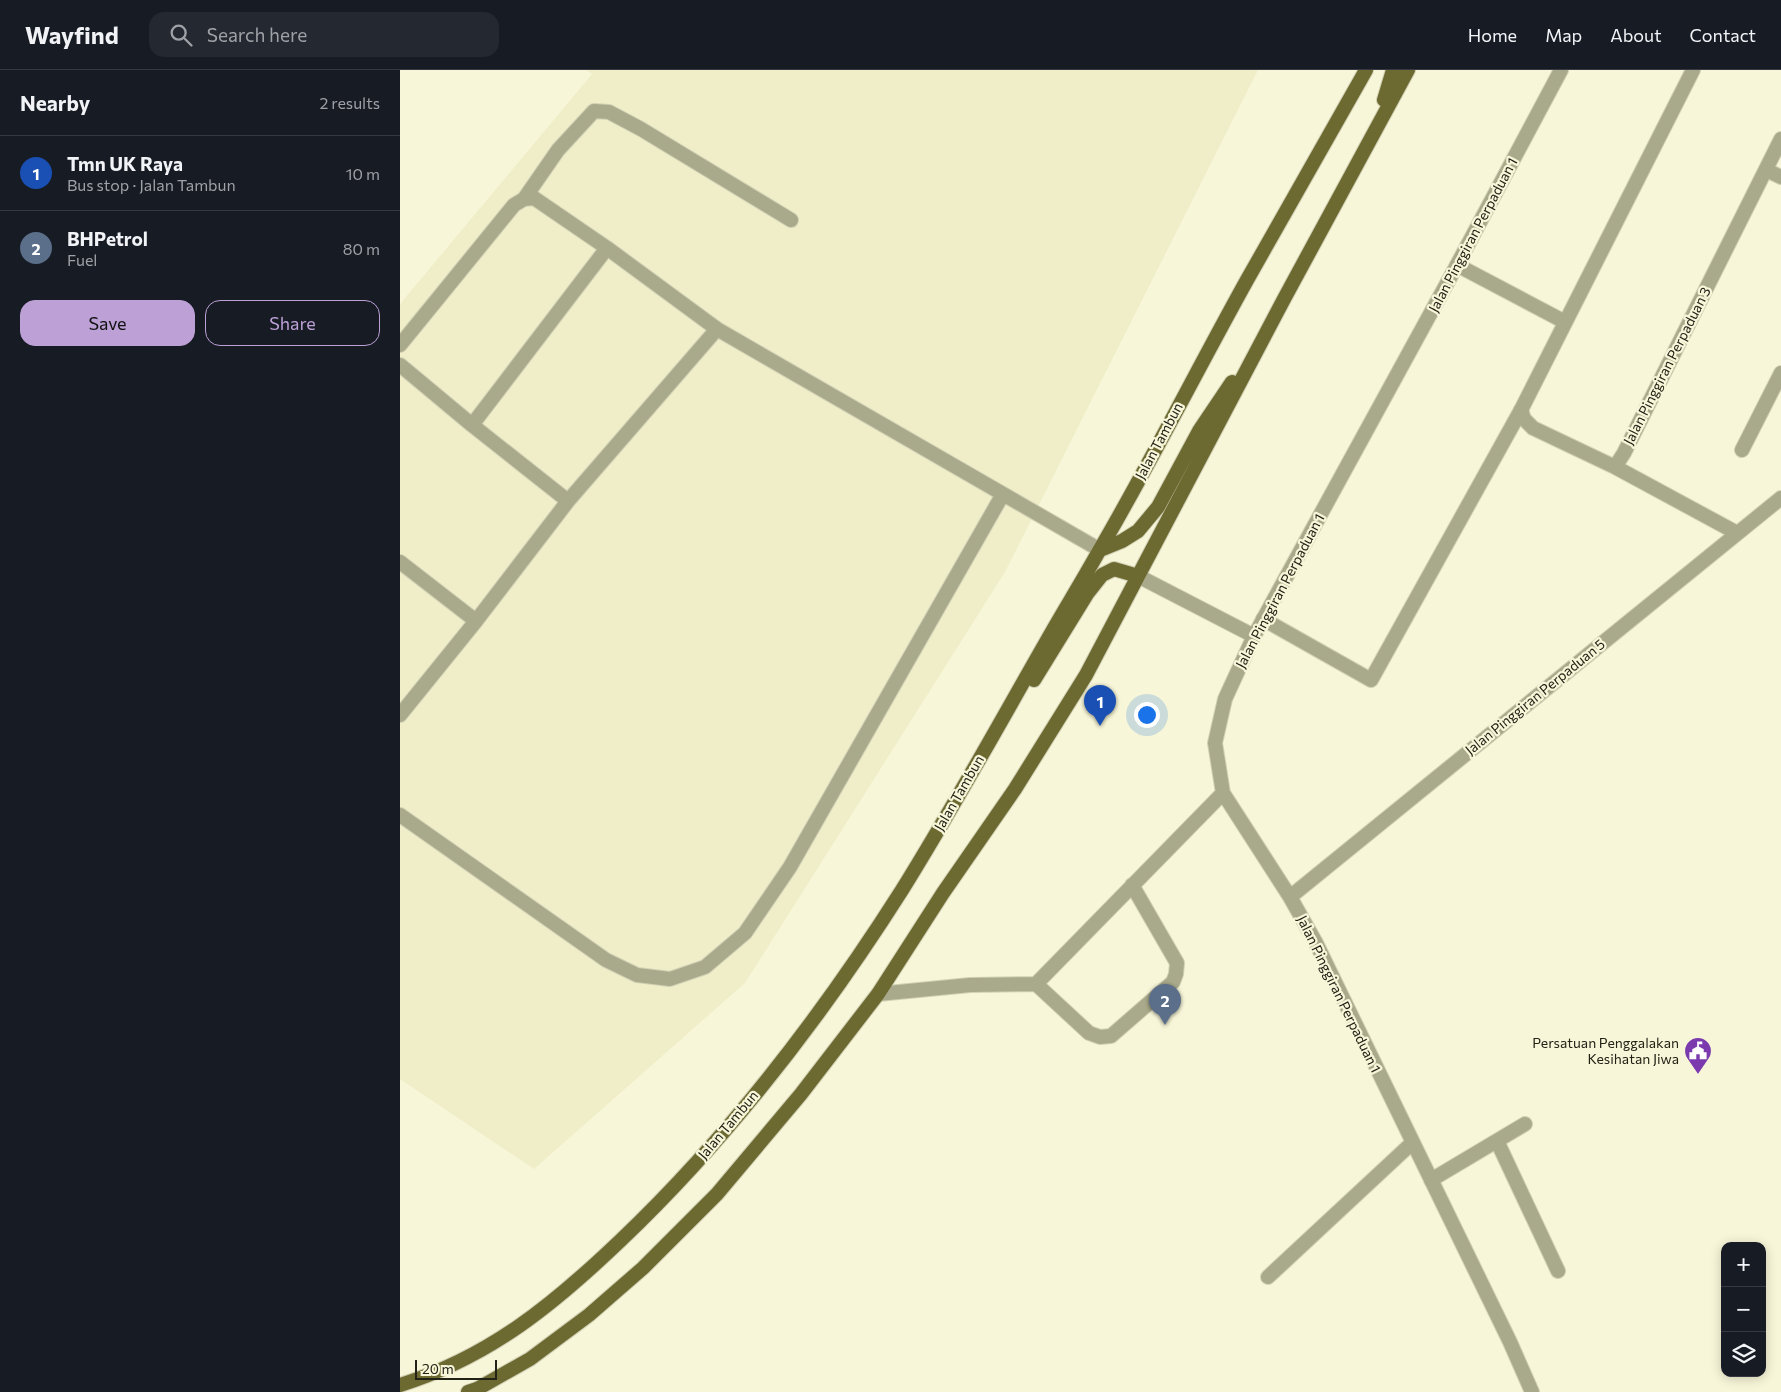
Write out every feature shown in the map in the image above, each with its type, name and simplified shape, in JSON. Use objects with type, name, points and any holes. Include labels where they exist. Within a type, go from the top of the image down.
[{"type":"main road","name":"Jalan Tambun","points":[[400,1385],[469,1358],[523,1325],[587,1272],[686,1174],[761,1086],[821,1008],[901,890],[959,793],[1100,550],[1247,280],[1366,70]]},
{"type":"main road","points":[[1371,139],[1393,70]]},
{"type":"main road","points":[[468,1392],[477,1389],[530,1359],[589,1315],[643,1268],[717,1194],[801,1094],[878,994],[943,893],[1020,781],[1086,675],[1284,299],[1408,70]]},
{"type":"main road","points":[[1100,550],[1122,541],[1138,531],[1158,507],[1199,431],[1284,299]]},
{"type":"main road","points":[[959,793],[1055,648],[1095,582],[1102,574],[1114,570],[1138,576]]},
{"type":"street","name":"Jalan Pinggiran Perpaduan 1","points":[[1532,1392],[1510,1342],[1316,943],[1290,897],[1223,792],[1215,743],[1225,699],[1254,636],[1457,265],[1561,70]]},
{"type":"street","points":[[1263,619],[1371,680],[1521,410],[1693,70]]},
{"type":"street","points":[[400,345],[514,205],[524,199],[558,150],[594,112],[609,112],[640,128],[791,220]]},
{"type":"street","name":"Jalan Pinggiran Perpaduan 3","points":[[1614,467],[1628,444],[1781,139]]},
{"type":"street","points":[[1766,170],[1781,177]]},
{"type":"street","points":[[524,199],[534,198],[607,248],[717,329],[1100,550]]},
{"type":"street","points":[[472,426],[607,248]]},
{"type":"street","points":[[1457,265],[1565,322]]},
{"type":"street","points":[[400,714],[476,621],[568,501],[717,329]]},
{"type":"street","points":[[400,366],[472,426],[568,501]]},
{"type":"street","points":[[1742,450],[1781,373]]},
{"type":"street","points":[[1521,410],[1524,419],[1533,428],[1614,467],[1737,533]]},
{"type":"street","points":[[400,815],[606,960],[637,976],[670,979],[705,967],[745,933],[790,867],[1003,494]]},
{"type":"street","name":"Jalan Pinggiran Perpaduan 5","points":[[1290,897],[1781,498]]},
{"type":"street","points":[[400,562],[476,621]]},
{"type":"street","points":[[1138,576],[1254,636]]},
{"type":"street","points":[[1036,984],[1223,792]]},
{"type":"street","points":[[878,994],[970,985],[1036,984],[1089,1033],[1100,1037],[1111,1036],[1173,982],[1176,974],[1177,963],[1132,884]]},
{"type":"street","points":[[1431,1180],[1525,1124]]},
{"type":"street","points":[[1497,1141],[1558,1271]]},
{"type":"street","points":[[1268,1277],[1412,1143]]},
{"type":"shaded area","points":[[586,70],[1258,70],[1005,572],[745,983],[534,1169],[400,1079],[400,304],[592,74]]},
{"type":"place","name":"Tmn UK Raya","points":[[1100,726]]},
{"type":"place","name":"BHPetrol","points":[[1165,1025]]},
{"type":"place","name":"Persatuan Penggalakan Kesihatan Jiwa","points":[[1698,1075]]}]
